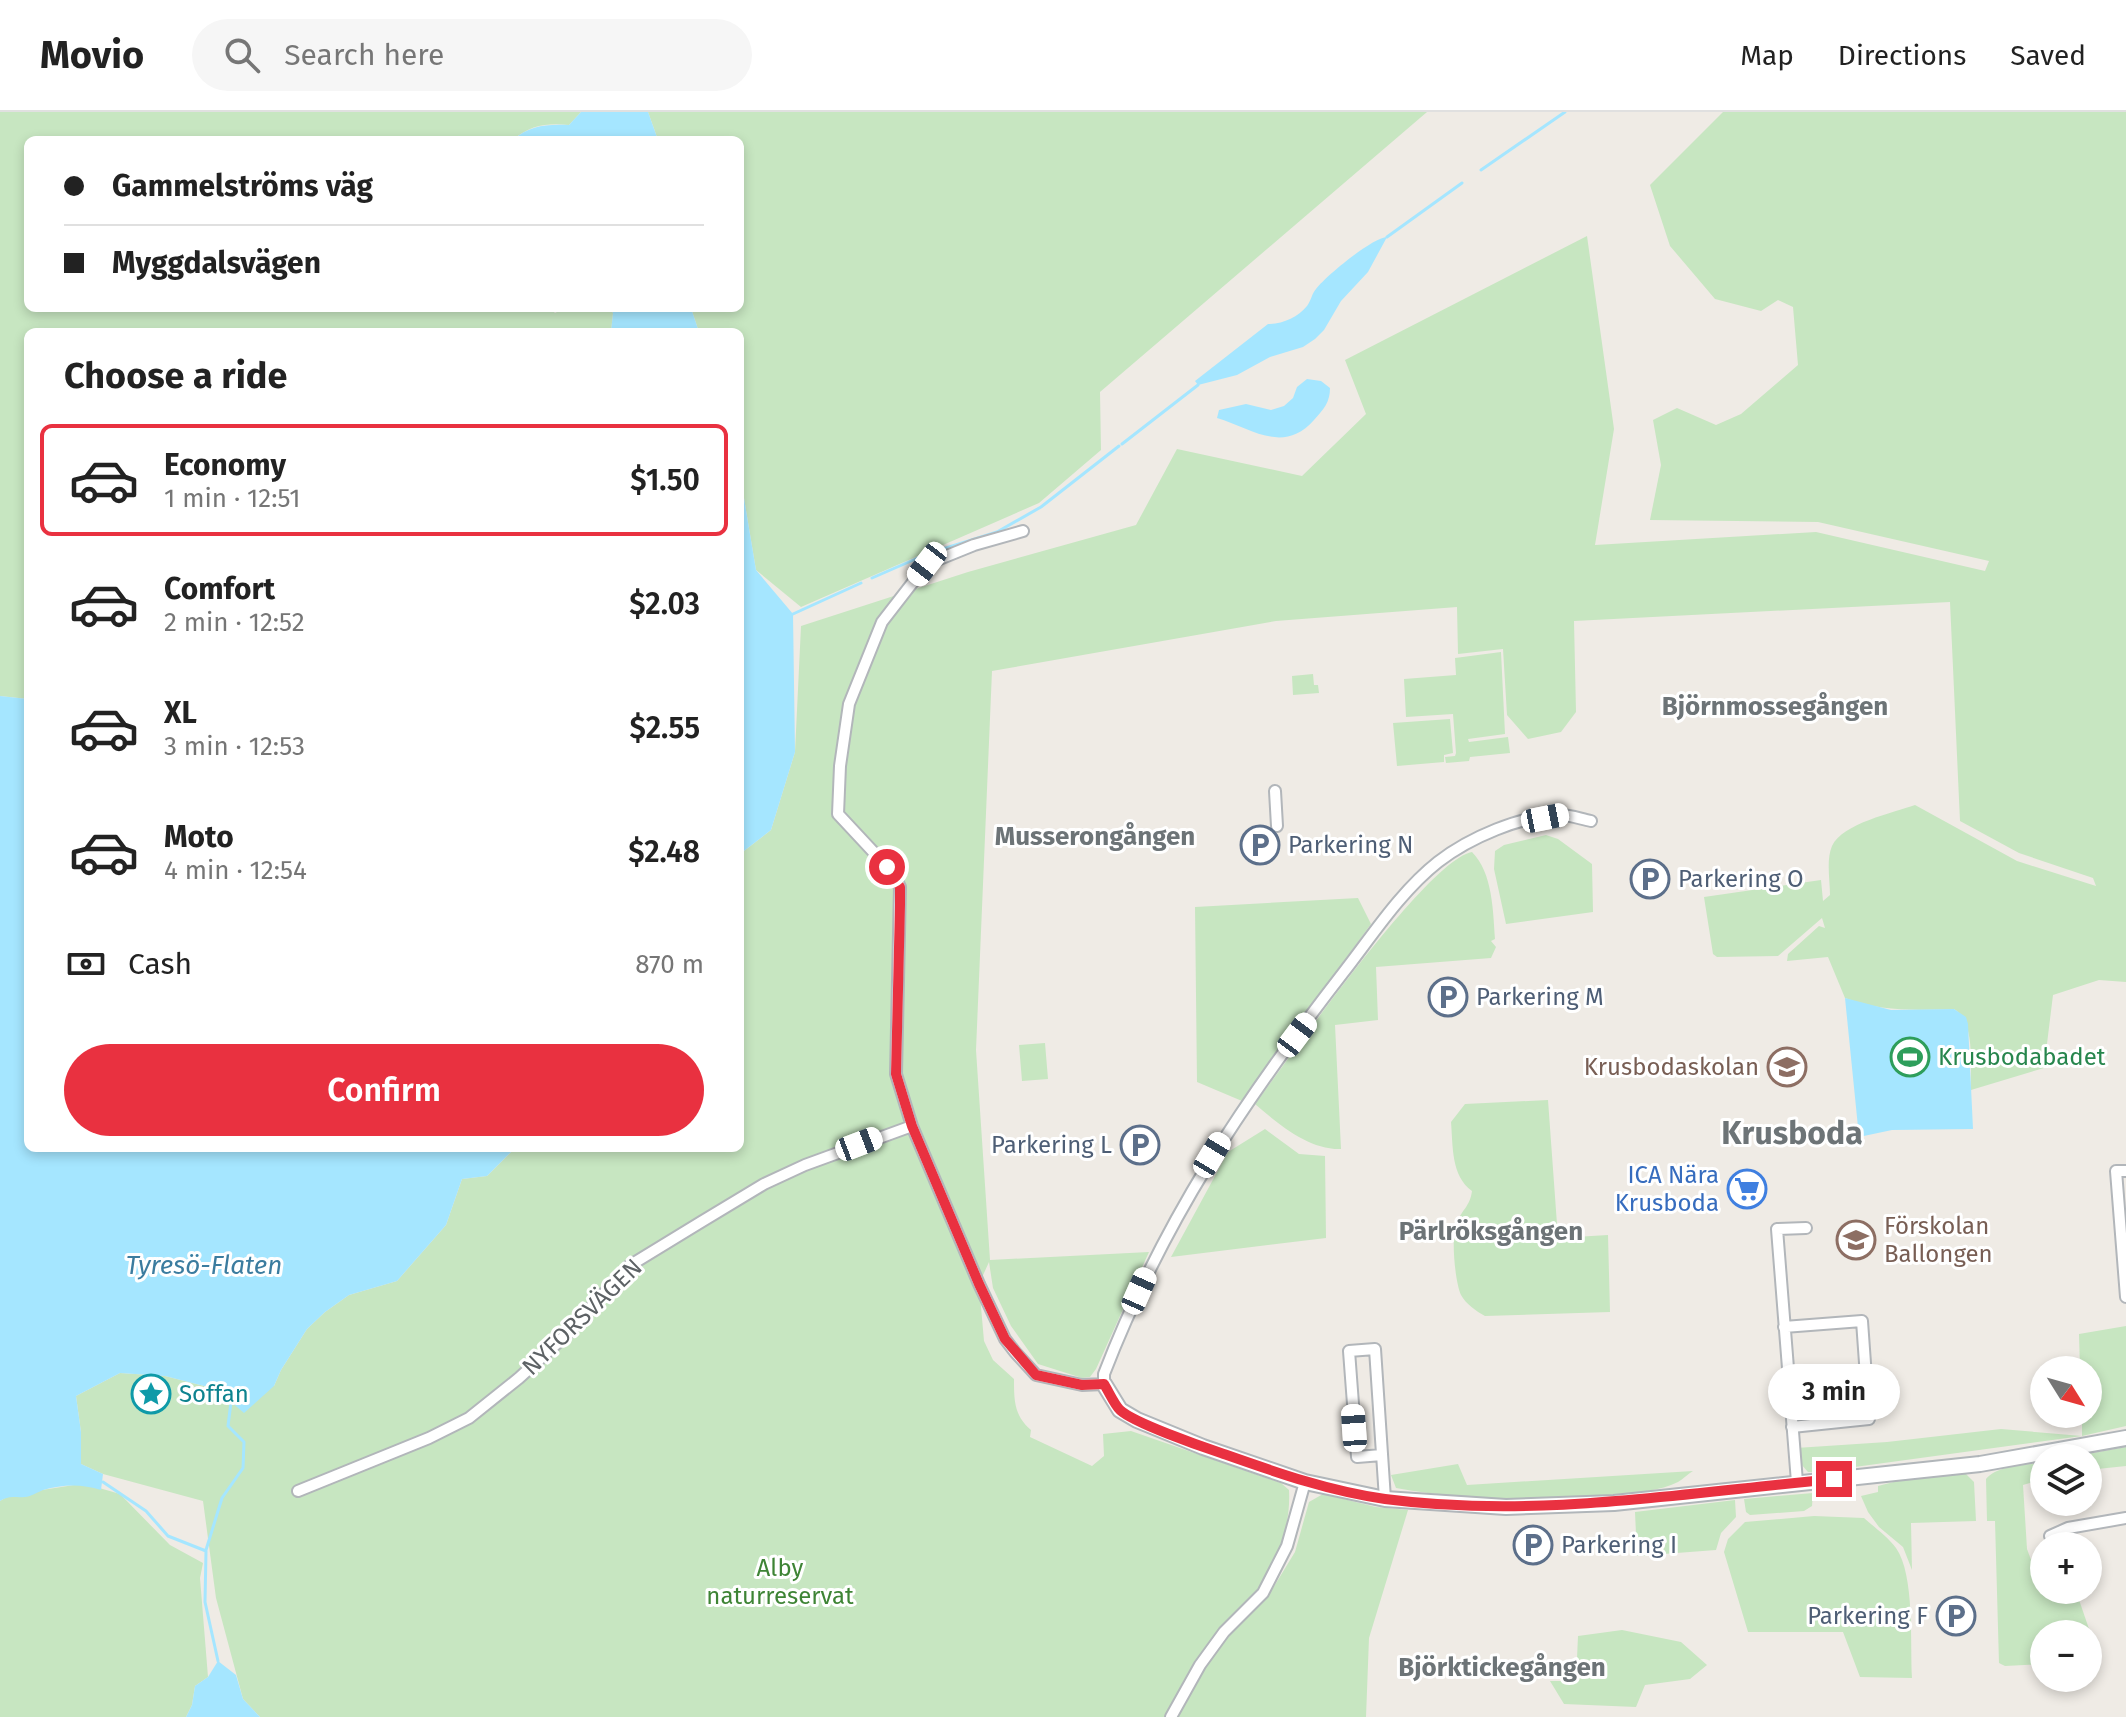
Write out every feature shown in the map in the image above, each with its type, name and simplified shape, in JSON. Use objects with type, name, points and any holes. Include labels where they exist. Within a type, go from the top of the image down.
[{"type":"street","points":[[1023,531],[974,545],[927,564],[882,622],[849,704],[840,766],[838,814],[893,873],[900,887],[896,1074],[912,1126],[979,1284],[1005,1339],[1036,1375],[1082,1385],[1104,1384]]},
{"type":"street","points":[[1275,791],[1277,826]]},
{"type":"street","points":[[1591,821],[1561,815],[1499,829],[1462,845],[1438,862],[1403,897],[1331,989],[1224,1136],[1150,1264],[1104,1374],[1104,1384],[1120,1410],[1203,1447],[1305,1482],[1385,1499],[1506,1507],[1614,1503],[1980,1464],[2126,1438]]},
{"type":"street","name":"NYFORSVÄGEN","points":[[298,1491],[429,1438],[469,1418],[567,1334],[629,1266],[713,1214],[764,1184],[805,1165],[912,1126]]},
{"type":"street","points":[[2126,1171],[2116,1171],[2126,1296]]},
{"type":"street","points":[[1797,1482],[1777,1229],[1806,1228]]},
{"type":"street","points":[[1784,1327],[1862,1321],[1869,1419],[1792,1427]]},
{"type":"street","points":[[1382,1455],[1357,1457],[1349,1351],[1375,1349],[1385,1499]]},
{"type":"street","points":[[1171,1717],[1200,1665],[1224,1632],[1263,1593],[1287,1546],[1305,1482]]},
{"type":"street","points":[[2059,1532],[2126,1518]]},
{"type":"green space","points":[[0,112],[581,112],[569,125],[539,126],[519,136],[24,136],[24,312],[613,313],[611,328],[24,328],[24,699],[0,696]]},
{"type":"green space","points":[[648,112],[1427,112],[1100,392],[1101,450],[1039,503],[801,607],[756,570],[744,498],[744,328],[698,328],[692,312],[744,312],[744,136],[657,136]]},
{"type":"green space","name":"Alby naturreservat","points":[[1723,112],[2126,112],[2126,982],[2099,980],[2053,995],[2044,1068],[1971,1090],[1969,1034],[1961,1015],[1954,1009],[1899,1009],[1858,1003],[1845,998],[1828,957],[1787,961],[1788,954],[1819,926],[1825,928],[1822,918],[1778,956],[1717,957],[1713,954],[1704,897],[1821,880],[1823,901],[1830,895],[1829,857],[1838,838],[1857,825],[1915,805],[2017,861],[2096,886],[2093,878],[2019,853],[1960,821],[1950,602],[1574,621],[1576,712],[1561,732],[1528,739],[1507,715],[1503,649],[1458,654],[1457,607],[1276,621],[992,671],[976,1050],[990,1260],[1149,1252],[1090,1377],[1082,1378],[1038,1364],[1011,1326],[993,1288],[989,1262],[979,1284],[984,1341],[993,1360],[1014,1379],[1016,1407],[1031,1430],[1030,1437],[1092,1466],[1104,1456],[1103,1434],[1131,1431],[1281,1483],[1289,1490],[1288,1516],[1282,1543],[1271,1567],[1253,1595],[1226,1621],[1201,1654],[1183,1684],[1189,1694],[1221,1641],[1267,1598],[1295,1552],[1309,1502],[1323,1494],[1376,1507],[1408,1510],[1369,1638],[1366,1717],[260,1717],[243,1699],[216,1598],[203,1501],[103,1474],[81,1464],[76,1396],[120,1373],[165,1376],[216,1389],[274,1386],[307,1329],[349,1295],[397,1281],[446,1225],[462,1179],[487,1176],[511,1152],[744,1152],[744,851],[771,830],[795,752],[801,626],[968,572],[1136,525],[1177,449],[1302,476],[1366,414],[1345,360],[1587,236],[1614,429],[1595,545],[1816,532],[1985,571],[1989,561],[1818,522],[1650,520],[1661,465],[1653,420],[1677,408],[1716,425],[1741,414],[1798,365],[1793,307],[1778,300],[1761,311],[1715,299],[1670,246],[1650,185]]},
{"type":"green space","points":[[1501,652],[1505,734],[1468,739],[1469,742],[1508,737],[1510,753],[1446,763],[1445,757],[1455,756],[1456,753],[1453,714],[1406,717],[1404,679],[1456,675],[1455,658]]},
{"type":"green space","points":[[1313,674],[1319,693],[1293,695],[1292,676]]},
{"type":"green space","points":[[1450,719],[1453,753],[1444,755],[1444,762],[1397,766],[1393,723]]},
{"type":"green space","points":[[1546,835],[1558,839],[1592,864],[1593,912],[1506,924],[1494,869],[1495,851],[1504,845]]},
{"type":"green space","points":[[1472,852],[1484,871],[1491,893],[1495,939],[1491,941],[1496,947],[1491,958],[1376,967],[1378,1020],[1335,1025],[1341,1149],[1317,1145],[1274,1120],[1255,1104],[1326,1007],[1424,889],[1451,863]]},
{"type":"green space","points":[[1358,898],[1371,924],[1242,1101],[1197,1082],[1195,907]]},
{"type":"green space","points":[[1045,1043],[1048,1079],[1022,1081],[1019,1045]]},
{"type":"green space","points":[[1548,1100],[1558,1238],[1608,1235],[1610,1312],[1485,1316],[1463,1298],[1457,1280],[1455,1231],[1472,1191],[1465,1185],[1457,1169],[1451,1122],[1465,1104]]},
{"type":"green space","points":[[1265,1129],[1299,1154],[1325,1156],[1326,1238],[1171,1257],[1228,1152]]},
{"type":"green space","points":[[2126,1326],[2126,1426],[2082,1436],[2082,1428],[2102,1428],[2102,1356],[2080,1356],[2079,1334]]},
{"type":"green space","points":[[2001,1429],[2082,1436],[1818,1472],[1808,1472],[1801,1464],[1796,1448],[1887,1442]]},
{"type":"green space","points":[[2126,1447],[2126,1466],[2102,1469],[2102,1451]]},
{"type":"green space","points":[[1458,1464],[1467,1485],[1693,1471],[1678,1482],[1648,1491],[1535,1499],[1451,1496],[1396,1488],[1391,1475]]},
{"type":"green space","points":[[2030,1464],[2030,1483],[2023,1485],[2030,1557],[2030,1604],[2080,1604],[2086,1620],[2030,1620],[2030,1665],[2005,1666],[1999,1663],[1995,1521],[1987,1521],[1986,1479],[1997,1471]]},
{"type":"green space","points":[[1965,1473],[1974,1482],[1976,1521],[1911,1523],[1912,1570],[1903,1547],[1879,1527],[1861,1496],[1878,1492],[1878,1486],[1905,1479]]},
{"type":"green space","points":[[89,1485],[120,1494],[170,1545],[203,1563],[200,1578],[208,1677],[195,1686],[192,1705],[186,1717],[0,1717],[0,1501],[10,1495]]},
{"type":"green space","points":[[1813,1493],[1812,1506],[1804,1511],[1750,1515],[1746,1512],[1744,1499]]},
{"type":"green space","points":[[1735,1500],[1736,1517],[1721,1533],[1716,1550],[1637,1556],[1635,1512]]},
{"type":"green space","points":[[1814,1516],[1864,1518],[1896,1548],[1909,1592],[1912,1678],[1860,1677],[1843,1632],[1748,1632],[1724,1552],[1728,1539],[1745,1522]]},
{"type":"green space","points":[[1622,1630],[1681,1642],[1707,1665],[1690,1679],[1645,1685],[1636,1707],[1564,1704],[1550,1681],[1576,1681],[1578,1636]]},
{"type":"water","points":[[581,112],[648,112],[657,136],[519,136],[539,126],[569,125]]},
{"type":"water","points":[[1387,237],[1368,272],[1341,301],[1315,339],[1303,347],[1270,357],[1237,375],[1198,385],[1195,381],[1268,324],[1285,321],[1299,313],[1322,283],[1350,258]]},
{"type":"water","points":[[692,312],[698,328],[611,328],[613,313]]},
{"type":"water","points":[[1307,379],[1321,381],[1330,388],[1329,397],[1314,420],[1291,436],[1267,436],[1217,418],[1219,410],[1246,404],[1271,410],[1284,406],[1293,398],[1297,387]]},
{"type":"water","points":[[744,498],[756,570],[793,614],[795,752],[771,830],[744,851]]},
{"type":"water","name":"Tyresö-Flaten","points":[[0,696],[24,699],[24,1152],[511,1152],[487,1176],[462,1179],[446,1225],[397,1281],[349,1295],[307,1329],[274,1386],[244,1413],[216,1389],[165,1376],[120,1373],[76,1396],[81,1464],[103,1474],[101,1490],[66,1486],[0,1501]]},
{"type":"water","name":"Krusbodabadet","points":[[1845,998],[1891,1010],[1954,1009],[1966,1017],[1973,1129],[1892,1130],[1859,1137]]},
{"type":"water","points":[[218,1661],[236,1675],[243,1699],[260,1717],[186,1717],[192,1705],[195,1686],[208,1677]]},
{"type":"waterway","points":[[1481,170],[1565,112]]},
{"type":"waterway","points":[[1387,237],[1462,183]]},
{"type":"waterway","points":[[1122,444],[1198,385]]},
{"type":"waterway","points":[[872,578],[927,554],[997,532],[1041,507],[1119,446]]},
{"type":"waterway","points":[[793,614],[861,583]]},
{"type":"waterway","points":[[206,1550],[222,1498],[243,1468],[244,1442],[228,1426],[231,1402]]},
{"type":"waterway","points":[[103,1482],[146,1511],[168,1536],[206,1551],[205,1602],[218,1661]]},
{"type":"place","name":"Parkering N","points":[[1260,845]]},
{"type":"place","name":"Parkering O","points":[[1650,879]]},
{"type":"place","name":"Parkering M","points":[[1448,997]]},
{"type":"place","name":"Krusbodabadet","points":[[1910,1057]]},
{"type":"place","name":"Krusbodaskolan","points":[[1787,1067]]},
{"type":"place","name":"Parkering L","points":[[1140,1145]]},
{"type":"place","name":"ICA Nära Krusboda","points":[[1747,1189]]},
{"type":"place","name":"Förskolan Ballongen","points":[[1856,1240]]},
{"type":"place","name":"Soffan","points":[[151,1394]]},
{"type":"place","name":"Parkering I","points":[[1533,1545]]},
{"type":"place","name":"Parkering F","points":[[1956,1616]]},
{"type":"district","name":"Björnmossegången","points":[[1775,706]]},
{"type":"district","name":"Musserongången","points":[[1095,836]]},
{"type":"district","name":"Krusboda","points":[[1792,1133]]},
{"type":"district","name":"Pärlröksgången","points":[[1491,1231]]},
{"type":"district","name":"Björktickegången","points":[[1502,1667]]},
{"type":"route","points":[[887,867],[900,887],[896,1074],[912,1126],[979,1284],[1005,1339],[1036,1375],[1082,1385],[1104,1384],[1120,1410],[1137,1420],[1203,1447],[1305,1482],[1385,1499],[1506,1507],[1614,1503],[1834,1479]]}]
